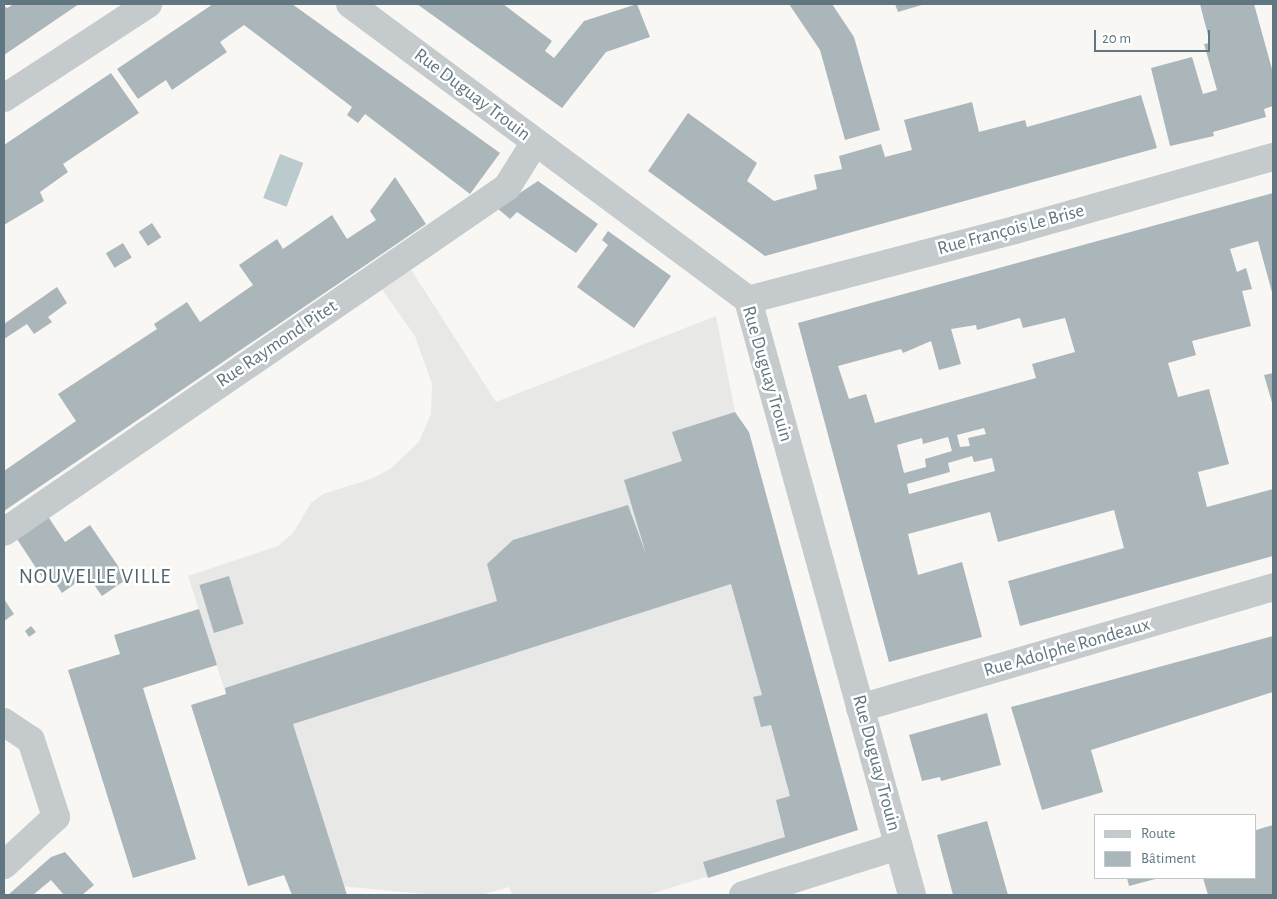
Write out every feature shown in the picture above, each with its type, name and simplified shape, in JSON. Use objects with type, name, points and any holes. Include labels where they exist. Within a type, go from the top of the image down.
[{"type":"street","points":[[4,98],[148,4]]},
{"type":"street","name":"Rue Duguay Trouin","points":[[350,4],[748,300],[912,895]]},
{"type":"street","name":"Rue Raymond Pitet","points":[[4,532],[506,187],[534,142]]},
{"type":"street","name":"Rue François Le Brise","points":[[748,300],[1015,230],[1273,157]]},
{"type":"street","name":"Rue Adolphe Rondeaux","points":[[860,708],[1273,588]]},
{"type":"street","points":[[4,722],[31,740],[56,817],[4,865]]},
{"type":"street","points":[[743,895],[898,846]]},
{"type":"shaded area","points":[[280,154],[303,163],[286,207],[263,198]]},
{"type":"shaded area","points":[[410,268],[496,402],[716,316],[735,412],[858,830],[647,895],[512,895],[509,887],[481,895],[435,895],[286,881],[188,576],[278,546],[293,533],[311,503],[323,494],[371,479],[390,469],[419,442],[431,414],[432,384],[415,336],[381,288]]},
{"type":"building","points":[[14,4],[79,4],[4,55],[4,6],[7,8]]},
{"type":"building","points":[[213,4],[292,4],[500,153],[470,194],[365,114],[358,123],[347,115],[352,107],[244,25],[220,42],[227,52],[172,90],[166,80],[138,99],[117,69]]},
{"type":"building","points":[[417,4],[503,4],[552,41],[545,51],[554,58],[584,21],[637,4],[650,37],[606,52],[562,108]]},
{"type":"building","points":[[789,4],[832,4],[854,37],[880,130],[845,140],[820,50]]},
{"type":"building","points":[[895,4],[925,4],[898,12]]},
{"type":"building","points":[[1200,4],[1254,4],[1273,73],[1273,106],[1264,109],[1266,117],[1213,132],[1214,136],[1170,146],[1151,68],[1192,57],[1203,94],[1217,90],[1204,44],[1210,43]]},
{"type":"building","points":[[111,73],[139,113],[63,164],[68,172],[40,192],[44,201],[4,225],[4,145]]},
{"type":"building","points":[[1141,95],[1157,148],[765,256],[648,171],[688,113],[757,163],[747,181],[774,201],[817,189],[814,175],[842,169],[839,156],[881,144],[885,157],[912,150],[904,120],[972,102],[979,132],[1025,120],[1027,127]]},
{"type":"building","points":[[395,177],[426,224],[4,511],[4,471],[76,421],[58,394],[157,329],[154,324],[187,302],[200,322],[253,285],[239,265],[277,239],[283,249],[332,215],[347,239],[376,220],[370,211]]},
{"type":"building","points":[[538,181],[598,224],[576,253],[517,212],[510,219],[497,208]]},
{"type":"building","points":[[1273,193],[1273,296],[1258,241],[1230,249],[1237,272],[1246,268],[1252,289],[1242,291],[1251,326],[1192,341],[1196,355],[1168,363],[1178,397],[1209,389],[1229,464],[1198,472],[1207,507],[1273,489],[1273,556],[1020,626],[1008,581],[1124,548],[1114,510],[998,542],[990,512],[908,534],[918,575],[962,562],[982,637],[889,662],[798,323]],"holes":[[[1020,318],[1023,328],[1065,318],[1075,352],[1032,364],[1036,378],[875,423],[866,394],[849,399],[838,366],[901,349],[903,353],[931,341],[939,370],[961,364],[951,329],[976,325],[977,330]],[[984,428],[986,434],[968,438],[970,446],[960,447],[957,435]],[[948,437],[952,451],[925,459],[926,467],[904,473],[897,445],[922,438],[923,444]],[[972,456],[974,462],[992,458],[995,471],[909,494],[907,484],[950,472],[948,463]]]},
{"type":"building","points":[[152,223],[161,237],[148,246],[139,232]]},
{"type":"building","points":[[608,231],[671,276],[634,328],[577,287],[608,245],[602,240]]},
{"type":"building","points":[[123,243],[132,258],[115,268],[106,253]]},
{"type":"building","points":[[57,287],[67,303],[48,317],[52,322],[34,334],[27,324],[4,339],[4,324]]},
{"type":"building","points":[[1273,373],[1273,406],[1264,375]]},
{"type":"building","points":[[735,412],[749,432],[858,830],[708,878],[703,862],[785,837],[776,800],[790,796],[771,725],[761,727],[753,697],[762,695],[731,584],[293,724],[347,895],[292,895],[284,875],[248,886],[191,705],[226,694],[225,688],[497,601],[487,564],[513,540],[628,505],[646,554],[624,480],[682,461],[672,432]]},
{"type":"building","points":[[47,515],[65,542],[90,525],[127,579],[102,596],[87,575],[62,593],[49,573],[42,577],[15,536]]},
{"type":"building","points":[[229,576],[244,624],[214,633],[199,585]]},
{"type":"building","points":[[4,599],[14,614],[4,621]]},
{"type":"building","points":[[199,609],[217,665],[143,688],[196,859],[133,878],[68,670],[120,654],[114,635]]},
{"type":"building","points":[[31,626],[36,632],[29,637],[25,631]]},
{"type":"building","points":[[1273,636],[1273,692],[1091,750],[1103,792],[1042,810],[1011,707]]},
{"type":"building","points":[[987,713],[1001,765],[941,781],[940,777],[922,781],[909,735]]},
{"type":"building","points":[[987,821],[1008,895],[953,895],[937,835]]},
{"type":"building","points":[[1273,825],[1273,895],[1208,895],[1203,879],[1257,879],[1257,830]]},
{"type":"building","points":[[65,852],[94,885],[82,895],[64,895],[51,880],[33,895],[8,895],[51,857]]},
{"type":"building","points":[[1127,879],[1155,879],[1129,886]]},
{"type":"district","name":"NOUVELLE VILLE","points":[[95,577]]}]
